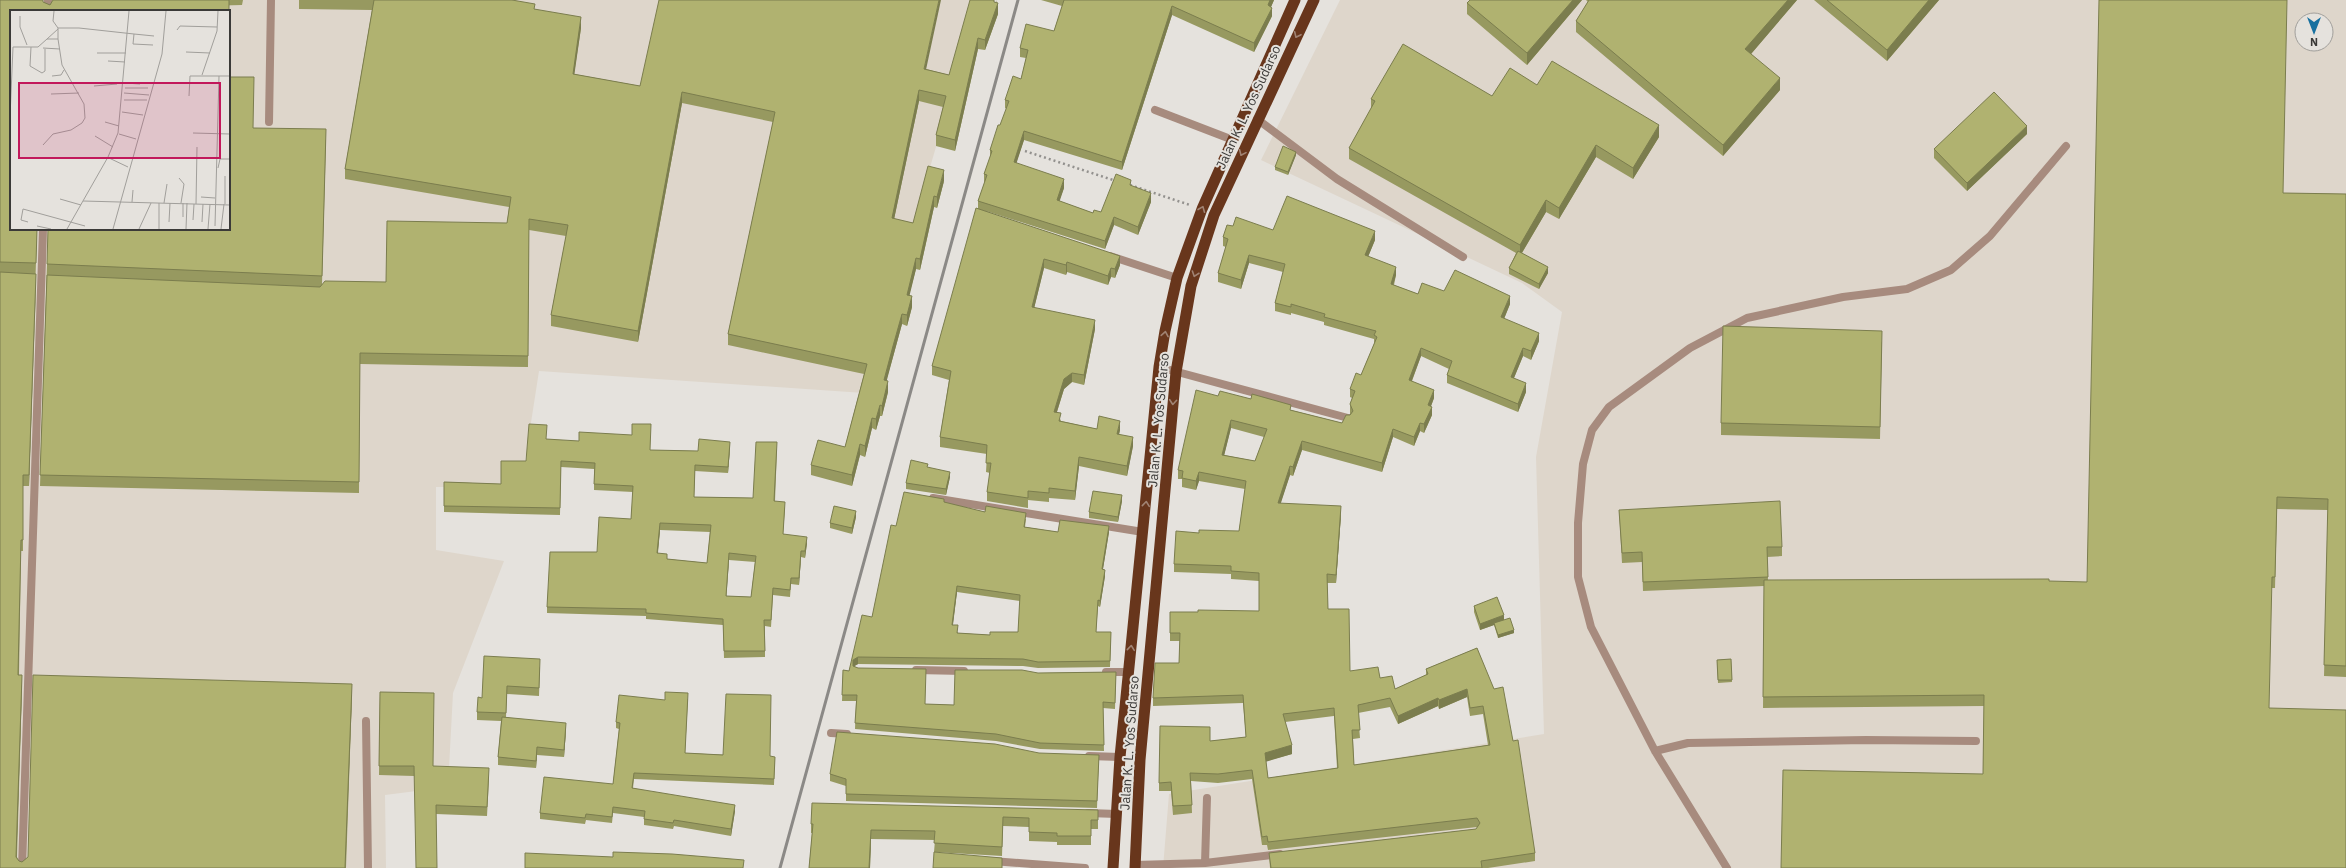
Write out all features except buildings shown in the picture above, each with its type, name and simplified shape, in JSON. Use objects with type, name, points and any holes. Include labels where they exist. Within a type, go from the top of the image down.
[{"type":"highway","name":"Jalan K. L. Yos Sudarso","points":[[1135,866],[1140,760],[1176,372],[1191,286],[1214,215],[1257,119],[1314,0]]},
{"type":"highway","name":"Jalan K. L. Yos Sudarso","points":[[1114,868],[1120,757],[1160,367],[1177,278],[1202,209],[1294,1]]},
{"type":"street","points":[[269,122],[271,0]]},
{"type":"street","points":[[1155,110],[1233,140]]},
{"type":"street","points":[[1257,119],[1337,179],[1463,257]]},
{"type":"street","points":[[1727,868],[1655,751],[1591,627],[1578,577],[1578,522],[1583,464],[1592,430],[1609,406],[1690,348],[1747,318],[1843,296],[1907,289],[1950,270],[1990,236],[2066,146]]},
{"type":"street","points":[[22,868],[43,230]]},
{"type":"street","points":[[1102,253],[1177,278]]},
{"type":"street","points":[[1160,367],[1348,418]]},
{"type":"street","points":[[922,496],[1143,532]]},
{"type":"street","points":[[905,670],[976,671]]},
{"type":"street","points":[[1098,672],[1129,672]]},
{"type":"street","points":[[366,721],[368,868]]},
{"type":"street","points":[[831,733],[855,735]]},
{"type":"street","points":[[1655,751],[1688,743],[1866,740],[1976,741]]},
{"type":"street","points":[[1080,756],[1120,757]]},
{"type":"street","points":[[1205,863],[1207,798]]},
{"type":"street","points":[[1077,813],[1117,814]]},
{"type":"street","points":[[1135,866],[1205,863],[1293,853]]},
{"type":"street","points":[[984,860],[1085,868]]},
{"type":"path","points":[[1025,151],[1121,182]]},
{"type":"path","points":[[1128,184],[1202,209]]},
{"type":"shaded area","points":[[0,0],[979,0],[864,393],[539,371],[521,487],[436,487],[436,550],[504,561],[453,693],[448,787],[385,795],[386,868],[0,868]]},
{"type":"shaded area","points":[[1340,0],[2346,0],[2346,868],[1163,868],[1169,794],[1544,734],[1536,457],[1562,312],[1522,283],[1261,160]]},
{"type":"railway","points":[[780,868],[1018,0]]}]
